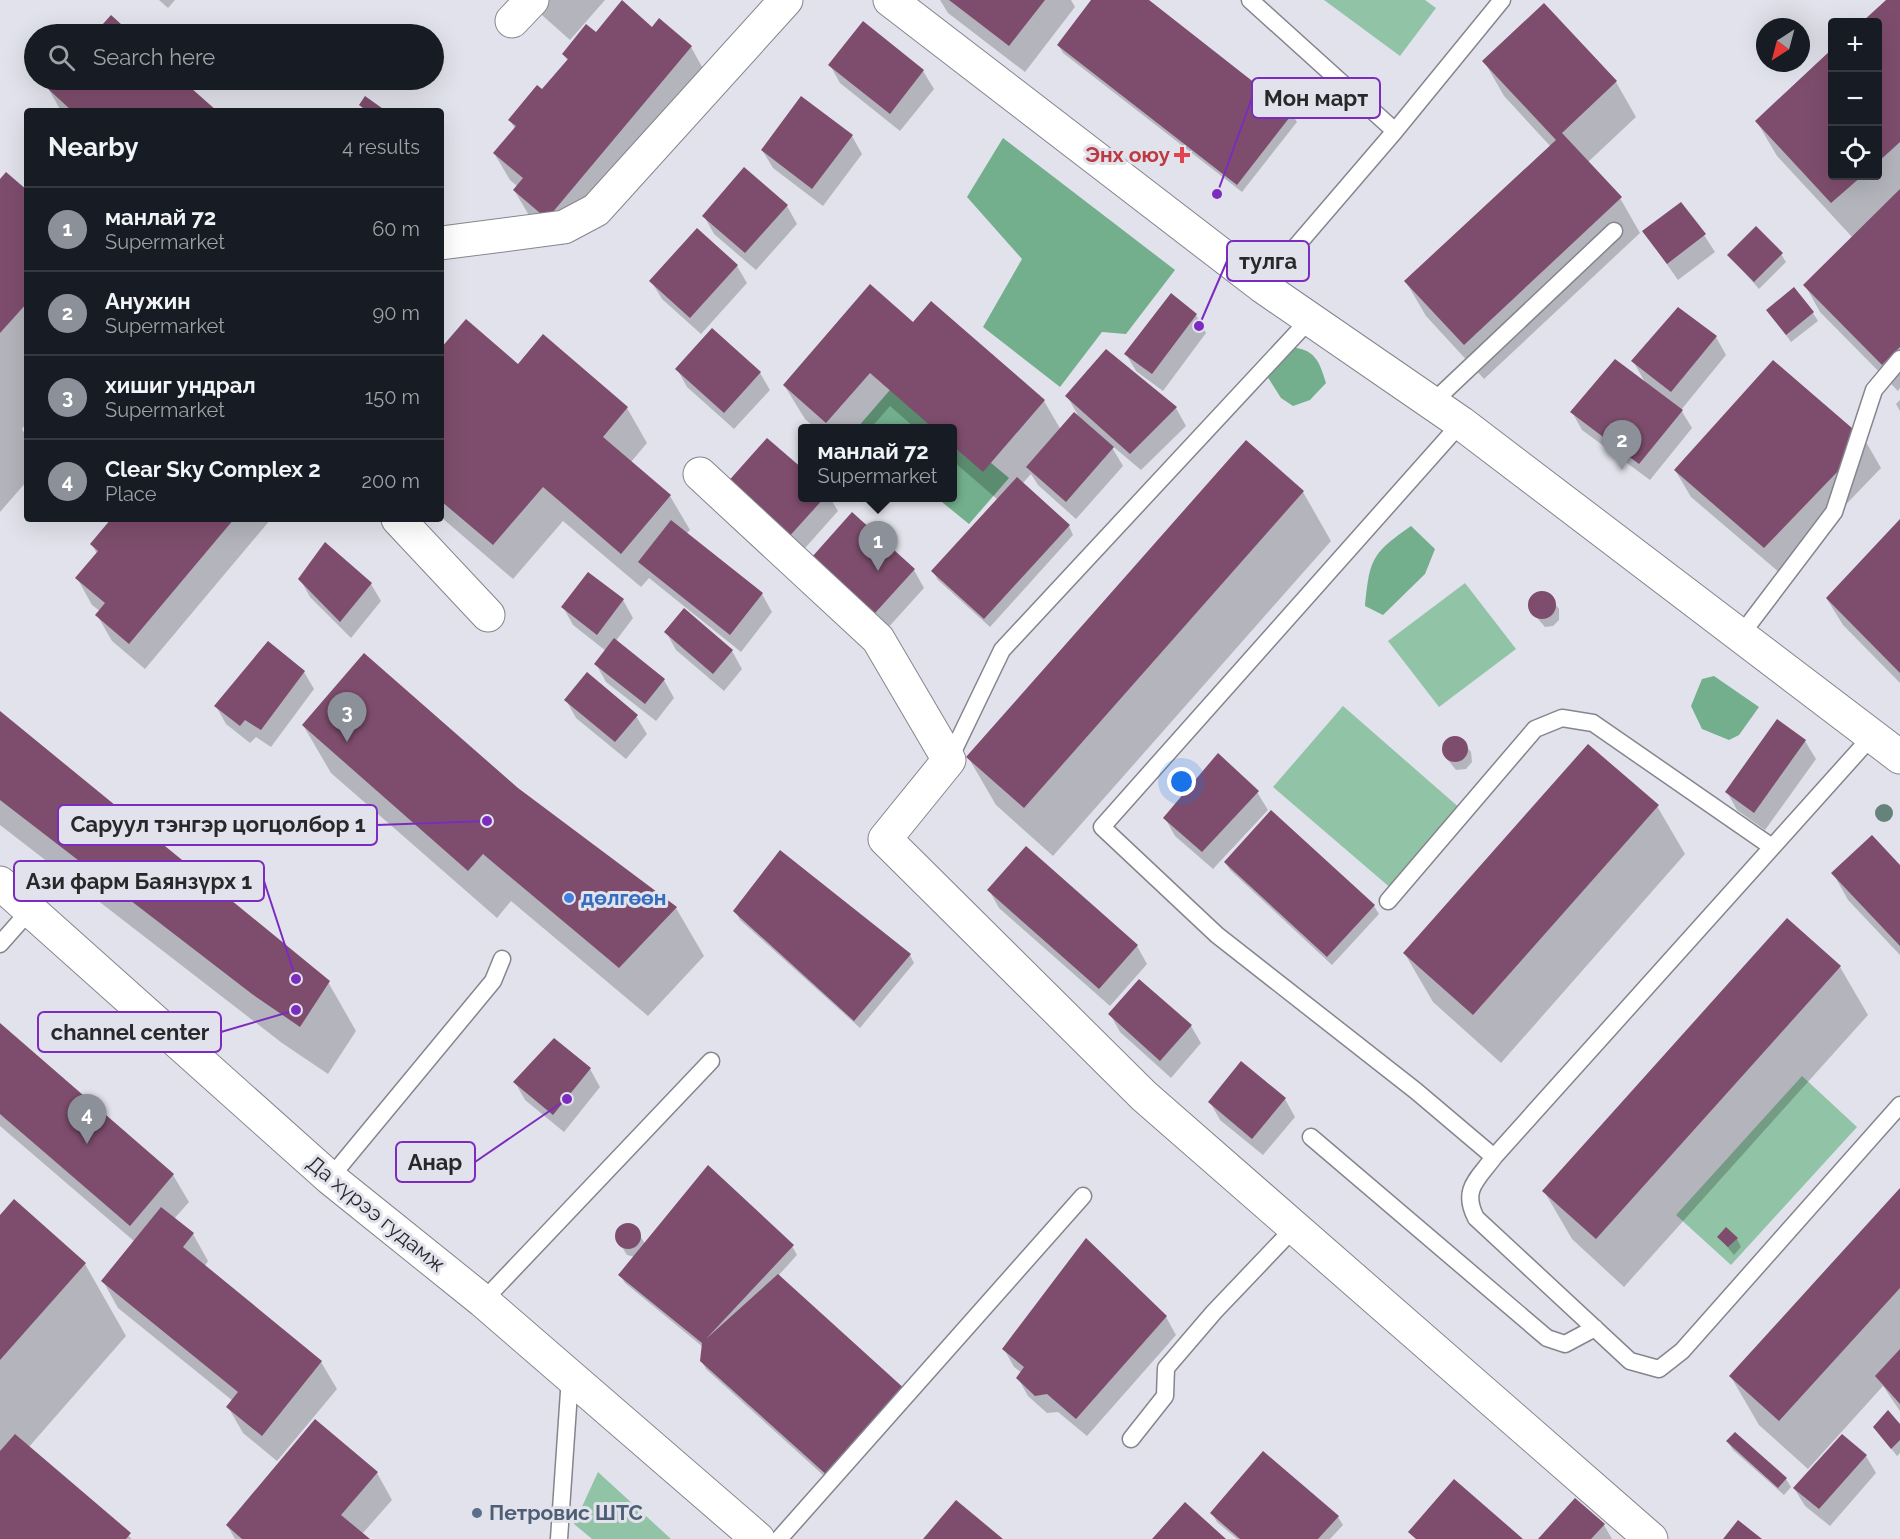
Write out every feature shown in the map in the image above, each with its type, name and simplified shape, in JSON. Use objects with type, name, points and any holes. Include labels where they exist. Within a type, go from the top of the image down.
[{"type":"street","points":[[444,243],[564,227],[596,210],[786,0]]},
{"type":"street","points":[[890,0],[1262,286],[1461,423],[1900,757]]},
{"type":"street","points":[[700,474],[878,639],[949,760],[885,839],[1144,1096],[1296,1226],[1652,1539]]},
{"type":"street","points":[[401,522],[488,615]]},
{"type":"street","name":"Да хүрээ гудамж","points":[[0,883],[330,1178],[483,1301],[758,1539]]},
{"type":"lane","points":[[1250,0],[1395,130]]},
{"type":"lane","points":[[1262,286],[1502,0]]},
{"type":"lane","points":[[1432,403],[1614,231]]},
{"type":"lane","points":[[949,760],[1002,650],[1310,319]]},
{"type":"lane","points":[[1740,636],[1834,512],[1874,390],[1900,359]]},
{"type":"lane","points":[[1461,423],[1102,827],[1217,935],[1416,1091],[1494,1157]]},
{"type":"lane","points":[[1388,901],[1535,729],[1562,718],[1593,723],[1772,847]]},
{"type":"lane","points":[[1872,735],[1494,1157],[1470,1189],[1468,1204],[1476,1218],[1630,1361],[1659,1369],[1682,1351],[1900,1105]]},
{"type":"lane","points":[[0,944],[31,909]]},
{"type":"lane","points":[[330,1178],[493,981],[502,959]]},
{"type":"lane","points":[[483,1301],[711,1061]]},
{"type":"lane","points":[[1311,1137],[1547,1338],[1565,1344],[1594,1328]]},
{"type":"lane","points":[[779,1539],[1083,1196]]},
{"type":"lane","points":[[1131,1438],[1165,1396],[1166,1368],[1214,1312],[1296,1226]]},
{"type":"lane","points":[[559,1539],[570,1376]]},
{"type":"green space","points":[[1324,0],[1425,0],[1436,8],[1400,56]]},
{"type":"green space","points":[[1003,138],[1175,270],[1126,334],[1102,332],[1060,387],[983,327],[1022,259],[967,197]]},
{"type":"green space","points":[[1289,347],[1305,350],[1315,357],[1326,383],[1310,400],[1293,406],[1281,398],[1267,376]]},
{"type":"green space","points":[[896,383],[945,424],[860,424]]},
{"type":"green space","points":[[957,434],[1009,478],[969,524],[942,502],[957,502]]},
{"type":"green space","points":[[1411,526],[1435,549],[1425,574],[1383,615],[1365,606],[1371,567],[1380,551]]},
{"type":"green space","points":[[1465,583],[1516,649],[1439,707],[1388,641]]},
{"type":"green space","points":[[1714,676],[1759,707],[1739,735],[1729,740],[1702,729],[1691,706],[1702,679]]},
{"type":"green space","points":[[1343,706],[1462,810],[1393,890],[1273,787]]},
{"type":"green space","points":[[1802,1076],[1857,1127],[1731,1265],[1676,1215]]},
{"type":"green space","points":[[598,1472],[671,1539],[592,1539],[574,1524]]},
{"type":"building","points":[[622,0],[652,27],[659,18],[692,46],[547,219],[513,190],[523,178],[493,153],[516,126],[508,120],[537,85],[542,89],[568,59],[562,54],[586,24],[596,32]]},
{"type":"building","points":[[949,0],[1045,0],[1009,46]]},
{"type":"building","points":[[1091,0],[1149,0],[1293,113],[1237,185],[1057,45]]},
{"type":"building","points":[[1886,0],[1900,0],[1900,142],[1882,158],[1882,18],[1866,18]]},
{"type":"building","points":[[1544,3],[1617,81],[1562,133],[1622,197],[1464,345],[1404,281],[1556,140],[1482,61]]},
{"type":"building","points":[[111,15],[121,24],[103,24]]},
{"type":"building","points":[[863,21],[924,70],[890,114],[828,65]]},
{"type":"building","points":[[1828,53],[1828,180],[1857,180],[1831,203],[1755,121]]},
{"type":"building","points":[[49,90],[193,90],[214,108],[69,108]]},
{"type":"building","points":[[365,96],[382,108],[363,108],[359,105]]},
{"type":"building","points":[[801,96],[853,135],[812,189],[761,150]]},
{"type":"building","points":[[744,167],[788,205],[745,253],[702,216]]},
{"type":"building","points":[[6,172],[24,187],[24,306],[0,333],[0,179]]},
{"type":"building","points":[[1900,189],[1900,347],[1882,365],[1803,285]]},
{"type":"building","points":[[1681,202],[1706,234],[1667,264],[1642,231]]},
{"type":"building","points":[[1756,226],[1783,253],[1754,282],[1727,255]]},
{"type":"building","points":[[697,228],[738,265],[690,318],[649,281]]},
{"type":"building","points":[[870,284],[913,322],[931,301],[1045,400],[983,472],[957,449],[957,424],[928,424],[870,373],[826,423],[783,385]]},
{"type":"building","points":[[1794,287],[1814,312],[1786,335],[1766,310]]},
{"type":"building","points":[[1171,293],[1197,314],[1152,374],[1124,354]]},
{"type":"building","points":[[1678,307],[1717,336],[1671,392],[1631,361]]},
{"type":"building","points":[[466,319],[518,364],[543,334],[628,407],[603,437],[671,495],[621,554],[543,487],[493,545],[444,504],[444,345]]},
{"type":"building","points":[[712,328],[761,372],[724,413],[675,369]]},
{"type":"building","points":[[1106,349],[1177,407],[1130,454],[1065,396]]},
{"type":"building","points":[[1615,359],[1683,410],[1639,464],[1570,412]]},
{"type":"building","points":[[1773,360],[1867,441],[1764,548],[1674,470]]},
{"type":"building","points":[[1074,412],[1114,447],[1066,502],[1026,467]]},
{"type":"building","points":[[767,438],[798,465],[798,502],[820,502],[787,539],[725,485]]},
{"type":"building","points":[[1246,440],[1304,491],[1024,808],[966,757]]},
{"type":"building","points":[[1017,477],[1070,525],[984,619],[931,571]]},
{"type":"building","points":[[852,512],[915,569],[875,613],[812,557]]},
{"type":"building","points":[[1900,519],[1900,673],[1826,598]]},
{"type":"building","points":[[671,520],[763,593],[730,635],[638,562]]},
{"type":"building","points":[[108,522],[231,522],[129,644],[95,615],[105,603],[75,578],[98,551],[90,544]]},
{"type":"building","points":[[325,542],[372,583],[340,622],[298,579]]},
{"type":"building","points":[[588,572],[624,599],[597,635],[561,607]]},
{"type":"building","points":[[1542,591],[1552,595],[1556,605],[1552,615],[1542,619],[1532,615],[1528,605],[1532,595]]},
{"type":"building","points":[[684,608],[733,650],[713,674],[664,632]]},
{"type":"building","points":[[614,638],[665,679],[645,704],[594,664]]},
{"type":"building","points":[[268,641],[305,671],[261,730],[245,720],[240,726],[214,706]]},
{"type":"building","points":[[364,653],[518,788],[677,907],[619,968],[483,854],[468,871],[302,725]]},
{"type":"building","points":[[587,672],[638,715],[615,742],[564,700]]},
{"type":"building","points":[[0,711],[330,981],[300,1027],[252,994],[0,800]]},
{"type":"building","points":[[1777,719],[1806,740],[1754,813],[1725,792]]},
{"type":"building","points":[[1455,736],[1465,739],[1468,749],[1465,759],[1455,762],[1445,759],[1442,749],[1445,739]]},
{"type":"building","points":[[1588,744],[1659,805],[1473,1015],[1403,953]]},
{"type":"building","points":[[1218,753],[1259,791],[1202,852],[1163,818]]},
{"type":"building","points":[[1271,810],[1375,905],[1327,957],[1224,862]]},
{"type":"building","points":[[1872,835],[1900,865],[1900,946],[1831,873]]},
{"type":"building","points":[[1026,846],[1138,945],[1099,989],[987,890]]},
{"type":"building","points":[[780,850],[911,954],[854,1021],[733,911]]},
{"type":"building","points":[[1787,918],[1841,966],[1596,1239],[1542,1191]]},
{"type":"building","points":[[1139,979],[1192,1025],[1160,1061],[1108,1014]]},
{"type":"building","points":[[0,1023],[174,1174],[130,1226],[0,1114]]},
{"type":"building","points":[[554,1038],[591,1068],[553,1115],[513,1082]]},
{"type":"building","points":[[1241,1061],[1286,1098],[1252,1139],[1208,1102]]},
{"type":"building","points":[[708,1165],[794,1245],[706,1339],[778,1274],[907,1391],[829,1477],[700,1361],[702,1343],[618,1275]]},
{"type":"building","points":[[1900,1188],[1900,1288],[1779,1421],[1729,1376]]},
{"type":"building","points":[[14,1199],[86,1263],[0,1360],[0,1215]]},
{"type":"building","points":[[161,1207],[194,1233],[183,1247],[322,1361],[262,1436],[226,1407],[238,1392],[101,1281]]},
{"type":"building","points":[[628,1223],[637,1227],[641,1236],[637,1245],[628,1249],[619,1245],[615,1236],[619,1227]]},
{"type":"building","points":[[1726,1227],[1738,1238],[1728,1247],[1717,1237]]},
{"type":"building","points":[[1086,1238],[1167,1316],[1076,1419],[1047,1394],[1035,1396],[1016,1378],[1024,1367],[1002,1349]]},
{"type":"building","points":[[1900,1349],[1900,1404],[1875,1376]]},
{"type":"building","points":[[1888,1410],[1900,1424],[1900,1440],[1891,1449],[1873,1427]]},
{"type":"building","points":[[315,1419],[378,1472],[341,1515],[370,1539],[242,1539],[226,1525]]},
{"type":"building","points":[[1735,1432],[1787,1478],[1778,1488],[1726,1441]]},
{"type":"building","points":[[15,1434],[131,1533],[126,1539],[0,1539],[0,1451]]},
{"type":"building","points":[[1842,1434],[1867,1455],[1819,1509],[1793,1488]]},
{"type":"building","points":[[1263,1451],[1339,1516],[1318,1539],[1240,1539],[1210,1513]]},
{"type":"building","points":[[1454,1479],[1523,1539],[1416,1539],[1408,1532]]},
{"type":"building","points":[[1575,1498],[1605,1524],[1591,1539],[1538,1539]]},
{"type":"building","points":[[956,1500],[1003,1539],[923,1539]]},
{"type":"building","points":[[1185,1502],[1226,1539],[1152,1539]]},
{"type":"building","points":[[1738,1520],[1762,1539],[1723,1539]]},
{"type":"place","name":"Энх оюу","points":[[1182,155]]},
{"type":"place","name":"Мон март","points":[[1217,194]]},
{"type":"place","name":"тулга","points":[[1199,326]]},
{"type":"place","name":"Анужин","points":[[1622,470]]},
{"type":"place","name":"манлай 72","points":[[878,571]]},
{"type":"place","name":"хишиг ундрал","points":[[347,742]]},
{"type":"place","name":"Саруул тэнгэр цогцолбор 1","points":[[487,821]]},
{"type":"place","name":"дөлгөөн","points":[[569,898]]},
{"type":"place","name":"Ази фарм Баянзүрх 1","points":[[296,979]]},
{"type":"place","name":"channel center","points":[[296,1010]]},
{"type":"place","name":"Анар","points":[[567,1099]]},
{"type":"place","name":"Clear Sky Complex 2","points":[[87,1144]]},
{"type":"place","name":"Петровис ШТС","points":[[477,1513]]}]
